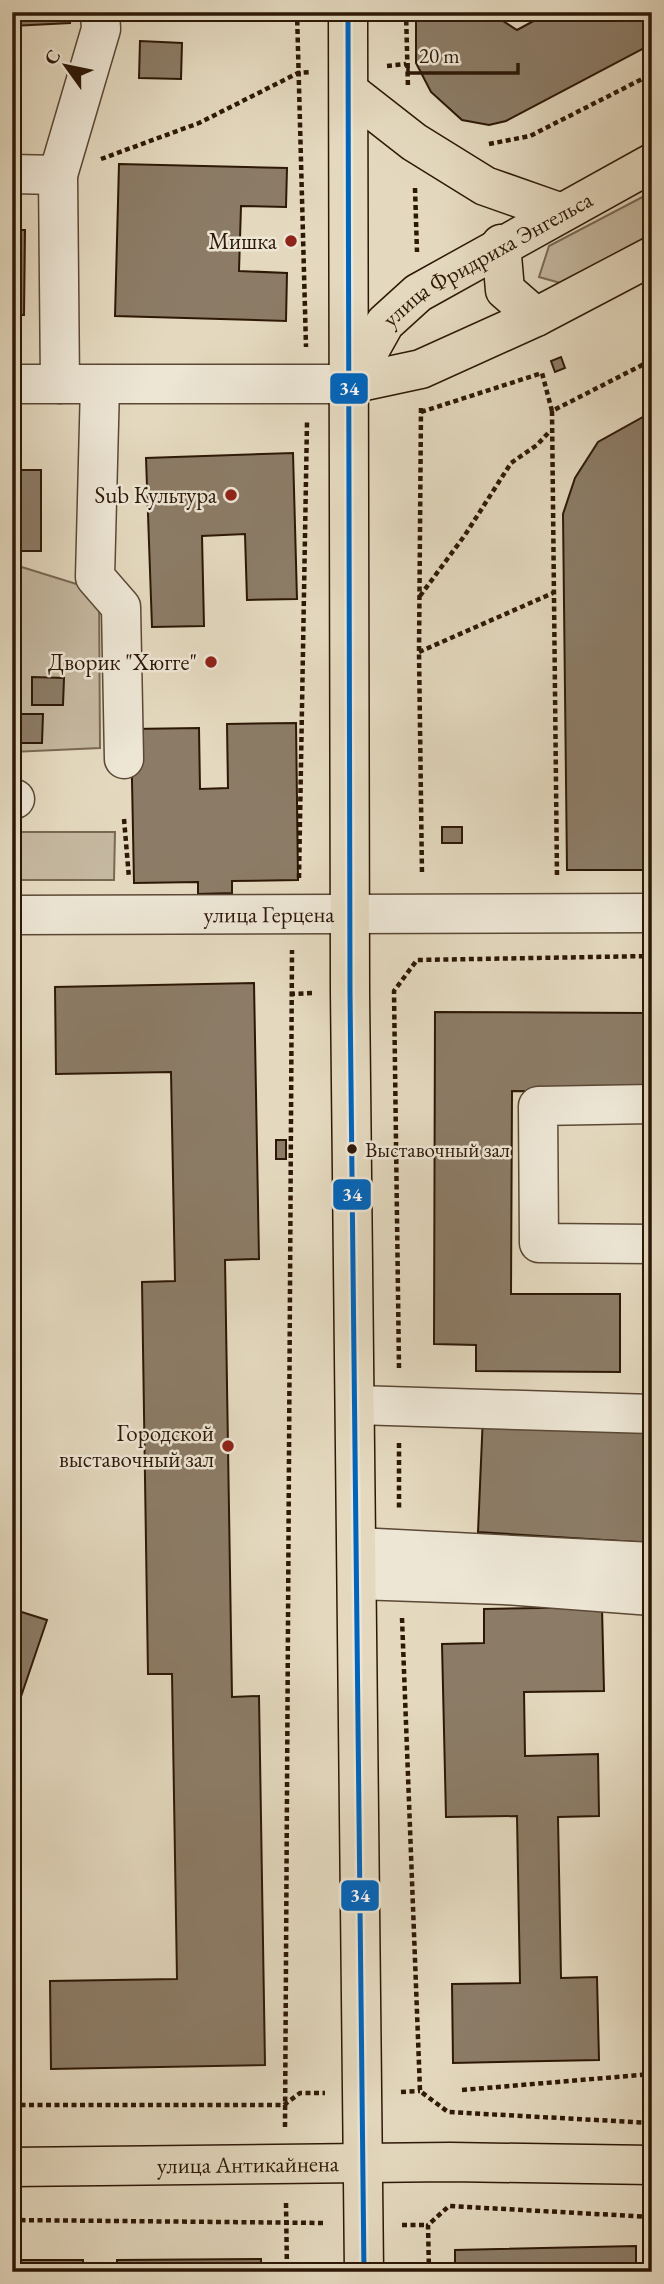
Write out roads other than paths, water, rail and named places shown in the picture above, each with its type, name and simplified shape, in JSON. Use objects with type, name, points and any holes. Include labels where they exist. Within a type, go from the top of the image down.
[{"type":"main road","points":[[348,12],[352,915],[364,2272]]},
{"type":"main road","points":[[350,92],[415,142],[485,186],[559,212]]},
{"type":"main road","name":"улица Фридриха Энгельса","points":[[351,384],[385,323],[418,293],[501,244],[652,163]]},
{"type":"main road","points":[[501,244],[505,290],[536,317]]},
{"type":"main road","points":[[351,384],[421,369],[536,317],[652,256]]},
{"type":"main road","name":"улица Антикайнена","points":[[12,2166],[362,2163],[652,2165]]},
{"type":"street","points":[[60,384],[58,175],[101,29],[100,12]]},
{"type":"street","points":[[12,174],[58,175]]},
{"type":"street","points":[[12,384],[351,384]]},
{"type":"street","points":[[100,385],[95,577],[121,607],[124,759]]},
{"type":"street","name":"улица Герцена","points":[[12,915],[652,913]]},
{"type":"street","points":[[652,1104],[538,1106],[538,1243],[652,1244]]},
{"type":"street","points":[[356,1405],[652,1414]]},
{"type":"street","points":[[357,1564],[652,1562]]},
{"type":"street","points":[[357,1564],[504,1585],[652,1596]]},
{"type":"place","name":"Мишка","points":[[291,241]]},
{"type":"place","name":"Sub Культура","points":[[231,495]]},
{"type":"place","name":"Дворик \"Хюгге\"","points":[[211,662]]},
{"type":"place","name":"Выставочный зал","points":[[352,1149]]},
{"type":"place","name":"Городской выставочный зал","points":[[228,1446]]}]
